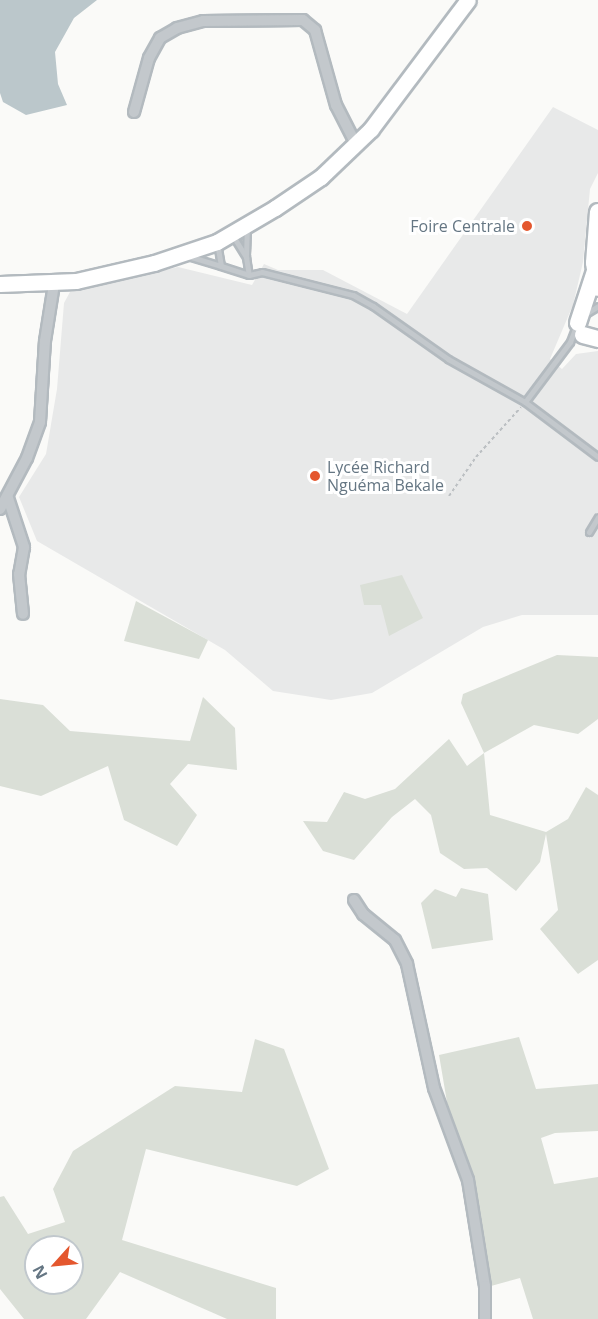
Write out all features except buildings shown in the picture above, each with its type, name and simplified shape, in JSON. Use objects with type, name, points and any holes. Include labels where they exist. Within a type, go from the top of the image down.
[{"type":"main road","points":[[0,284],[54,284],[110,274],[181,254],[217,242],[299,194],[356,144],[402,90],[468,0]]},
{"type":"main road","points":[[585,334],[596,270],[598,212]]},
{"type":"main road","points":[[596,270],[598,288]]},
{"type":"street","points":[[134,112],[149,58],[160,38],[177,28],[202,21],[303,20],[315,30],[336,105],[356,144]]},
{"type":"street","points":[[0,509],[8,498],[40,422],[45,341],[54,284]]},
{"type":"street","points":[[8,498],[24,547],[20,574],[23,614]]},
{"type":"street","points":[[354,900],[369,920],[394,940],[406,964],[434,1088],[468,1180],[485,1286],[485,1319]]},
{"type":"lane","points":[[248,223],[246,257],[249,275]]},
{"type":"lane","points":[[232,234],[246,257]]},
{"type":"lane","points":[[217,242],[220,266]]},
{"type":"lane","points":[[181,254],[249,275],[262,272],[353,296],[448,358],[525,402],[598,457]]},
{"type":"lane","points":[[525,402],[585,334],[598,306]]},
{"type":"lane","points":[[589,532],[598,517]]},
{"type":"path","points":[[449,496],[476,457],[525,402]]},
{"type":"shaded area","points":[[0,0],[97,0],[74,18],[55,52],[58,84],[67,105],[26,115],[3,102],[0,93]]},
{"type":"shaded area","name":"Lycée Richard Nguéma Bekale","points":[[553,107],[598,130],[598,173],[590,189],[583,262],[573,305],[550,359],[562,369],[576,354],[598,351],[598,615],[522,615],[483,627],[372,693],[331,700],[273,691],[225,650],[37,541],[19,497],[46,454],[57,389],[64,303],[70,292],[178,267],[252,285],[264,264],[278,270],[323,270],[407,314]]},
{"type":"shaded area","points":[[402,575],[423,618],[389,636],[381,605],[364,605],[360,585]]},
{"type":"shaded area","points":[[136,601],[208,640],[199,659],[124,641]]},
{"type":"shaded area","points":[[557,655],[598,657],[598,719],[578,734],[534,725],[484,753],[461,703],[463,694]]},
{"type":"shaded area","points":[[203,697],[235,728],[237,770],[188,764],[170,784],[197,815],[177,846],[124,820],[108,766],[41,796],[0,786],[0,699],[43,705],[70,731],[190,741]]},
{"type":"shaded area","points":[[449,739],[467,766],[484,753],[490,815],[546,832],[568,819],[586,787],[598,795],[598,960],[578,974],[540,929],[558,910],[546,834],[540,862],[516,891],[487,868],[464,869],[440,853],[431,815],[415,799],[392,817],[354,860],[323,851],[303,821],[327,822],[344,792],[365,799],[395,789]]},
{"type":"shaded area","points":[[461,888],[488,894],[493,940],[432,949],[421,903],[435,889],[456,897]]},
{"type":"shaded area","points":[[519,1037],[536,1089],[598,1084],[598,1131],[555,1133],[541,1138],[554,1184],[598,1177],[598,1319],[533,1319],[520,1278],[491,1286],[477,1196],[448,1108],[439,1055]]},
{"type":"shaded area","points":[[255,1039],[284,1049],[329,1169],[297,1186],[146,1149],[122,1240],[276,1288],[276,1319],[227,1319],[120,1272],[86,1319],[24,1319],[0,1289],[0,1197],[4,1196],[28,1234],[65,1222],[53,1189],[73,1151],[175,1086],[242,1092]]},
{"type":"place","name":"Foire Centrale","points":[[527,226]]},
{"type":"place","name":"Lycée Richard Nguéma Bekale","points":[[315,476]]}]
